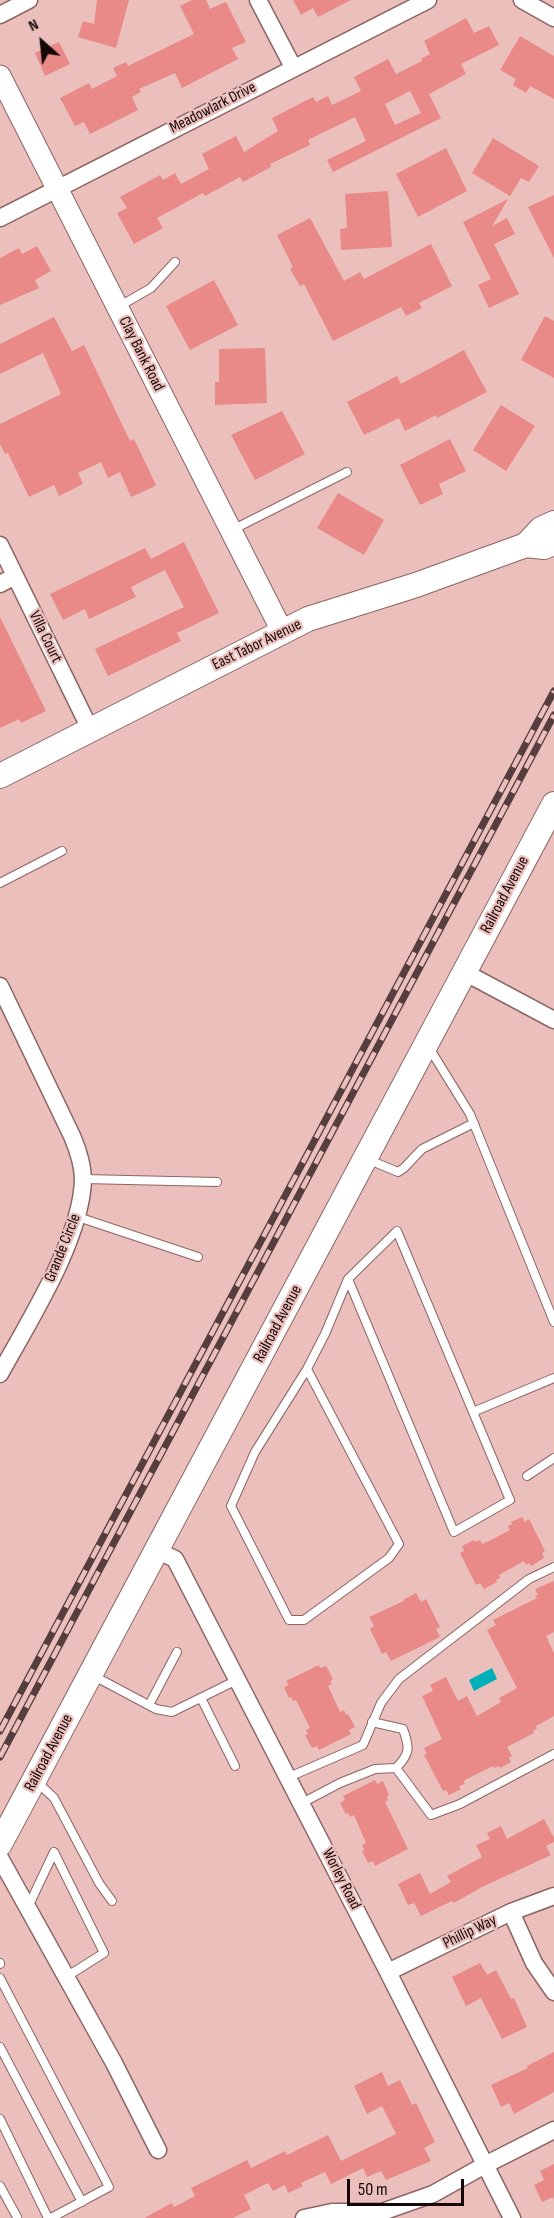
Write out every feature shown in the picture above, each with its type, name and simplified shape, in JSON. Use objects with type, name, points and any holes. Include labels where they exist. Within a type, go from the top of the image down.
[{"type":"main road","name":"East Tabor Avenue","points":[[526,545],[541,529],[554,523]]},
{"type":"main road","name":"East Tabor Avenue","points":[[0,776],[308,619],[416,585],[526,545],[544,547],[554,543]]},
{"type":"main road","name":"Railroad Avenue","points":[[0,1844],[554,804]]},
{"type":"street","points":[[0,15],[29,0]]},
{"type":"street","points":[[258,0],[293,67]]},
{"type":"street","name":"Meadowlark Drive","points":[[0,218],[428,0]]},
{"type":"street","points":[[522,0],[554,18]]},
{"type":"street","name":"Clay Bank Road","points":[[0,76],[282,631]]},
{"type":"street","name":"Villa Court","points":[[0,545],[8,580],[90,729]]},
{"type":"street","points":[[464,972],[554,1020]]},
{"type":"street","name":"Grande Circle","points":[[0,986],[72,1136],[80,1156],[83,1179],[78,1216],[52,1277],[0,1374]]},
{"type":"street","name":"Worley Road","points":[[158,1551],[176,1559],[512,2218]]},
{"type":"street","points":[[0,1858],[114,2063],[158,2150]]},
{"type":"street","name":"Phillip Way","points":[[388,1972],[511,1912],[554,1896]]},
{"type":"street","points":[[511,1912],[534,1963],[554,1992]]},
{"type":"street","points":[[304,2218],[332,2212],[382,2212],[433,2194],[554,2130]]},
{"type":"lane","points":[[117,307],[151,288],[175,262]]},
{"type":"lane","points":[[231,531],[347,472]]},
{"type":"lane","points":[[0,883],[62,851]]},
{"type":"lane","points":[[426,1043],[474,1123],[554,1322]]},
{"type":"lane","points":[[366,1158],[398,1172],[422,1149],[474,1123]]},
{"type":"lane","points":[[83,1179],[216,1182]]},
{"type":"lane","points":[[78,1216],[198,1257]]},
{"type":"lane","points":[[307,1370],[399,1544],[389,1558],[304,1620],[289,1620],[231,1506],[255,1452],[307,1370],[348,1279],[397,1231],[510,1500],[454,1532],[348,1279]]},
{"type":"lane","points":[[473,1412],[554,1378]]},
{"type":"lane","points":[[527,1476],[554,1458]]},
{"type":"lane","points":[[289,1777],[363,1745],[381,1703],[399,1679],[529,1579],[554,1567]]},
{"type":"lane","points":[[149,1705],[177,1652]]},
{"type":"lane","points":[[91,1675],[156,1709],[172,1712],[239,1679]]},
{"type":"lane","points":[[201,1698],[235,1766]]},
{"type":"lane","points":[[302,1803],[340,1783],[375,1769],[396,1768],[407,1757],[408,1743],[403,1729],[372,1722]]},
{"type":"lane","points":[[396,1768],[431,1815],[460,1804],[554,1754]]},
{"type":"lane","points":[[34,1780],[54,1798],[99,1883],[112,1901]]},
{"type":"lane","points":[[27,1908],[54,1852],[104,1953],[66,1977]]},
{"type":"lane","points":[[0,1978],[109,2187],[50,2218],[0,2119]]},
{"type":"lane","points":[[0,2047],[81,2202]]},
{"type":"lane","points":[[0,2186],[17,2217]]},
{"type":"water","points":[[492,1668],[497,1679],[474,1691],[469,1680]]},
{"type":"building","points":[[97,0],[129,0],[116,48],[78,37],[83,21],[94,24]]},
{"type":"building","points":[[192,0],[206,0],[210,9],[226,2],[246,42],[232,48],[238,59],[182,88],[175,73],[139,89],[141,92],[132,97],[138,110],[90,134],[84,122],[75,126],[60,98],[89,83],[92,89],[117,76],[113,68],[126,62],[128,66],[194,34],[180,6]]},
{"type":"building","points":[[293,0],[351,0],[318,17],[313,8],[301,15]]},
{"type":"building","points":[[466,18],[474,33],[489,26],[499,45],[461,64],[466,74],[429,94],[441,118],[333,172],[327,160],[366,141],[355,117],[308,140],[310,145],[270,164],[271,167],[243,182],[240,177],[205,196],[203,193],[157,218],[163,228],[134,244],[117,213],[127,208],[120,197],[160,175],[163,180],[175,173],[181,184],[209,169],[202,154],[236,136],[244,152],[278,131],[272,118],[313,97],[316,102],[328,96],[332,105],[361,91],[354,77],[388,59],[396,74],[422,61],[421,59],[430,54],[424,41]],"holes":[[[410,91],[421,113],[395,125],[385,104]]]},
{"type":"building","points":[[520,36],[554,56],[554,99],[530,86],[526,93],[513,85],[516,79],[500,70]]},
{"type":"building","points":[[59,42],[70,64],[45,76],[35,53]]},
{"type":"building","points":[[493,138],[539,166],[529,182],[521,178],[510,196],[472,173]]},
{"type":"building","points":[[446,148],[467,191],[418,217],[396,174]]},
{"type":"building","points":[[388,191],[392,247],[341,250],[340,229],[347,228],[345,194]]},
{"type":"building","points":[[554,195],[554,258],[528,207]]},
{"type":"building","points":[[508,199],[492,226],[507,218],[515,234],[494,244],[519,294],[489,308],[478,285],[491,279],[463,222]]},
{"type":"building","points":[[310,218],[344,281],[360,272],[364,279],[431,244],[452,286],[419,303],[422,308],[406,316],[401,307],[333,341],[304,284],[300,286],[290,269],[293,267],[277,235]]},
{"type":"building","points":[[37,246],[51,271],[35,280],[39,288],[0,305],[0,258],[19,248],[22,254]]},
{"type":"building","points":[[214,280],[238,325],[190,350],[166,306]]},
{"type":"building","points":[[545,316],[554,321],[554,378],[521,360]]},
{"type":"building","points":[[54,317],[72,351],[84,345],[130,441],[134,439],[156,485],[153,487],[131,497],[120,472],[108,478],[101,462],[78,473],[83,484],[59,496],[54,485],[29,497],[8,453],[5,454],[0,444],[0,424],[61,394],[43,353],[0,374],[0,344]]},
{"type":"building","points":[[265,348],[267,403],[215,405],[215,382],[219,382],[219,349]]},
{"type":"building","points":[[464,350],[487,392],[437,418],[436,415],[405,431],[399,418],[364,435],[347,402],[397,376],[401,384]]},
{"type":"building","points":[[501,405],[535,426],[506,471],[473,450]]},
{"type":"building","points":[[282,411],[305,454],[255,480],[231,435]]},
{"type":"building","points":[[450,439],[466,471],[439,484],[443,494],[420,505],[400,465]]},
{"type":"building","points":[[338,493],[384,520],[364,555],[317,528]]},
{"type":"building","points":[[184,542],[219,613],[177,633],[181,641],[108,676],[95,649],[184,607],[165,570],[131,587],[136,597],[89,619],[85,609],[63,620],[50,594],[145,548],[151,559]]},
{"type":"building","points":[[0,617],[46,711],[21,723],[19,719],[0,728]]},
{"type":"building","points":[[522,1517],[525,1522],[529,1519],[545,1551],[542,1553],[544,1558],[531,1566],[529,1563],[526,1565],[524,1561],[499,1575],[497,1582],[484,1589],[480,1583],[476,1585],[460,1553],[464,1551],[462,1546],[474,1540],[475,1542],[480,1540],[482,1544],[489,1541],[510,1530],[508,1526],[512,1524],[511,1522]]},
{"type":"building","points":[[554,1581],[554,1632],[546,1636],[554,1653],[554,1716],[536,1726],[534,1733],[507,1747],[512,1756],[509,1758],[511,1762],[500,1768],[493,1766],[463,1781],[465,1784],[459,1786],[461,1789],[449,1795],[446,1790],[443,1791],[424,1755],[427,1754],[424,1748],[442,1739],[422,1696],[433,1691],[430,1685],[446,1677],[458,1701],[467,1696],[477,1716],[501,1702],[499,1698],[517,1688],[487,1630],[496,1625],[493,1620],[537,1598],[535,1589]]},
{"type":"building","points":[[416,1593],[421,1602],[426,1599],[440,1627],[436,1629],[440,1637],[391,1661],[386,1652],[382,1654],[370,1629],[374,1626],[369,1617]]},
{"type":"building","points":[[319,1665],[320,1668],[326,1666],[333,1679],[330,1681],[332,1684],[328,1686],[340,1712],[344,1710],[346,1715],[348,1714],[355,1727],[349,1730],[351,1734],[319,1750],[317,1746],[312,1748],[305,1735],[308,1734],[306,1730],[310,1728],[296,1700],[289,1698],[284,1687],[289,1685],[286,1681]]},
{"type":"building","points":[[375,1780],[377,1784],[383,1781],[389,1795],[385,1802],[408,1849],[375,1866],[373,1861],[368,1863],[362,1851],[365,1850],[362,1845],[366,1843],[354,1815],[350,1817],[348,1813],[346,1814],[340,1803],[345,1800],[343,1796]]},
{"type":"building","points":[[544,1819],[554,1838],[554,1842],[546,1846],[551,1855],[482,1887],[454,1903],[452,1901],[421,1916],[414,1903],[408,1905],[398,1884],[420,1873],[430,1894],[451,1882],[447,1876],[482,1857],[476,1845],[490,1839],[487,1833],[501,1826],[507,1839]]},
{"type":"building","points":[[480,1963],[487,1975],[496,1970],[511,1999],[514,1998],[527,2027],[502,2039],[481,1998],[466,2006],[452,1977]]},
{"type":"building","points":[[554,2052],[554,2092],[514,2114],[509,2103],[501,2107],[491,2085],[528,2068],[527,2066]]},
{"type":"building","points":[[382,2072],[388,2086],[400,2080],[412,2105],[416,2103],[435,2142],[424,2148],[431,2161],[386,2180],[381,2171],[367,2177],[363,2168],[331,2184],[325,2172],[301,2183],[303,2186],[288,2193],[285,2185],[273,2191],[268,2183],[244,2195],[251,2209],[233,2218],[144,2218],[172,2203],[174,2207],[195,2196],[191,2188],[247,2160],[251,2168],[285,2151],[287,2155],[328,2135],[341,2161],[396,2134],[382,2106],[367,2114],[354,2086]]},
{"type":"building","points":[[554,2164],[554,2200],[553,2197],[542,2202],[534,2185],[544,2180],[540,2171]]},
{"type":"railway","points":[[0,1731],[554,691]]},
{"type":"railway","points":[[0,1757],[554,715]]}]
